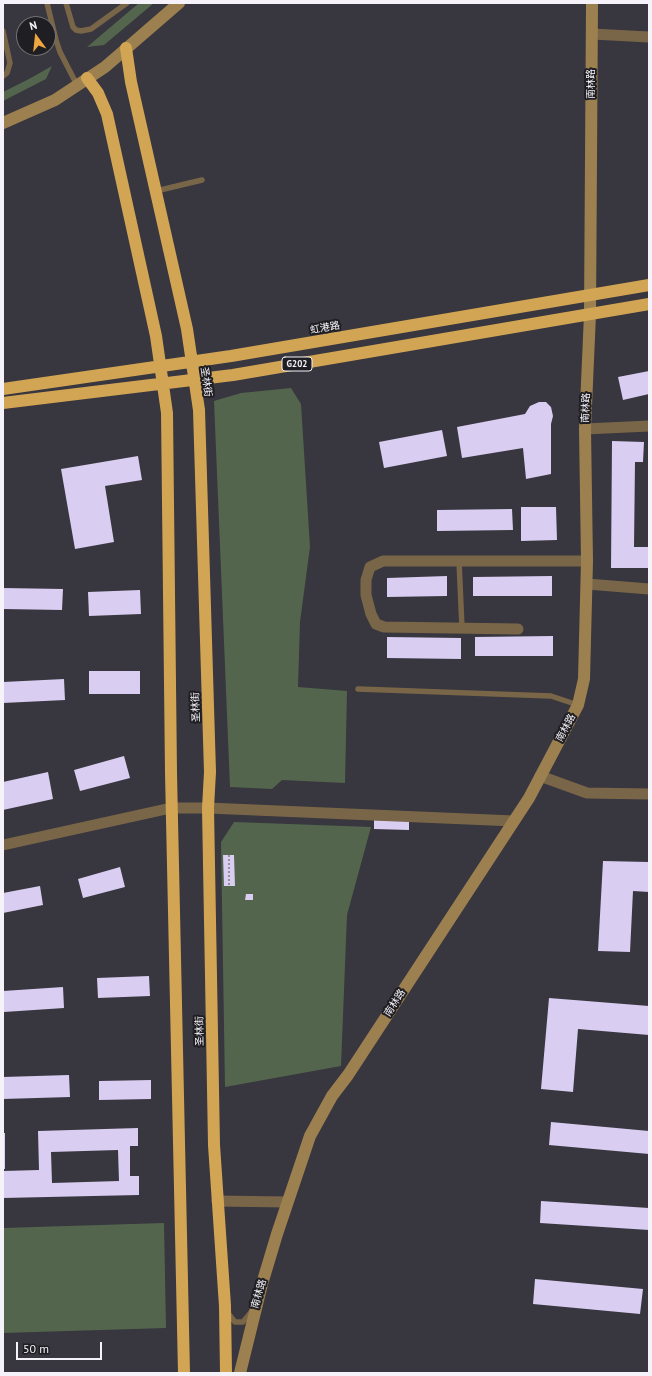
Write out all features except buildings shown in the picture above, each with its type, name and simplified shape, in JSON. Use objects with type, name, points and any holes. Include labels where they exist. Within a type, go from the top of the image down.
[{"type":"highway","name":"圣林街","points":[[126,48],[131,82],[187,329],[199,410],[210,772],[208,808],[214,1137],[224,1306],[226,1373]]},
{"type":"highway","points":[[82,81],[98,93],[107,114],[156,336],[167,413],[171,808],[184,1373]]},
{"type":"highway","name":"虹港路","points":[[3,388],[160,367],[649,285]]},
{"type":"highway","name":"G202","points":[[3,403],[241,374],[649,304]]},
{"type":"street","points":[[3,123],[55,100],[105,67],[179,3]]},
{"type":"street","name":"南林路","points":[[240,1373],[256,1306],[287,1202],[310,1136],[332,1096],[348,1075],[529,798],[578,705],[584,679],[587,584],[585,429],[590,314],[592,3]]},
{"type":"street","points":[[592,34],[649,37]]},
{"type":"street","points":[[585,429],[649,426]]},
{"type":"street","points":[[518,629],[384,627],[376,624],[371,614],[366,595],[366,580],[370,567],[383,561],[587,561]]},
{"type":"street","points":[[587,584],[649,589]]},
{"type":"street","points":[[540,776],[587,793],[649,794]]},
{"type":"street","points":[[3,845],[171,808],[208,808],[514,821]]},
{"type":"street","points":[[217,1201],[287,1202]]},
{"type":"lane","points":[[47,3],[60,52],[82,81]]},
{"type":"lane","points":[[66,3],[73,27],[76,30],[81,31],[91,29],[127,3]]},
{"type":"lane","points":[[3,31],[10,63],[7,73],[3,76]]},
{"type":"lane","points":[[156,191],[202,180]]},
{"type":"lane","points":[[459,561],[462,628]]},
{"type":"lane","points":[[358,689],[551,696],[578,705]]},
{"type":"lane","points":[[224,1306],[230,1317],[235,1322],[244,1322],[256,1306]]},
{"type":"path","points":[[229,855],[229,886]]},
{"type":"green space","points":[[139,3],[154,3],[104,45],[87,47]]},
{"type":"green space","points":[[52,66],[46,79],[3,101],[3,92]]},
{"type":"green space","points":[[291,388],[301,404],[310,547],[300,622],[298,687],[347,691],[345,783],[282,780],[272,789],[230,787],[214,401],[241,393]]},
{"type":"green space","points":[[234,822],[371,827],[347,915],[341,1066],[225,1087],[221,842]]},
{"type":"green space","points":[[164,1223],[166,1328],[3,1333],[3,1228]]}]
